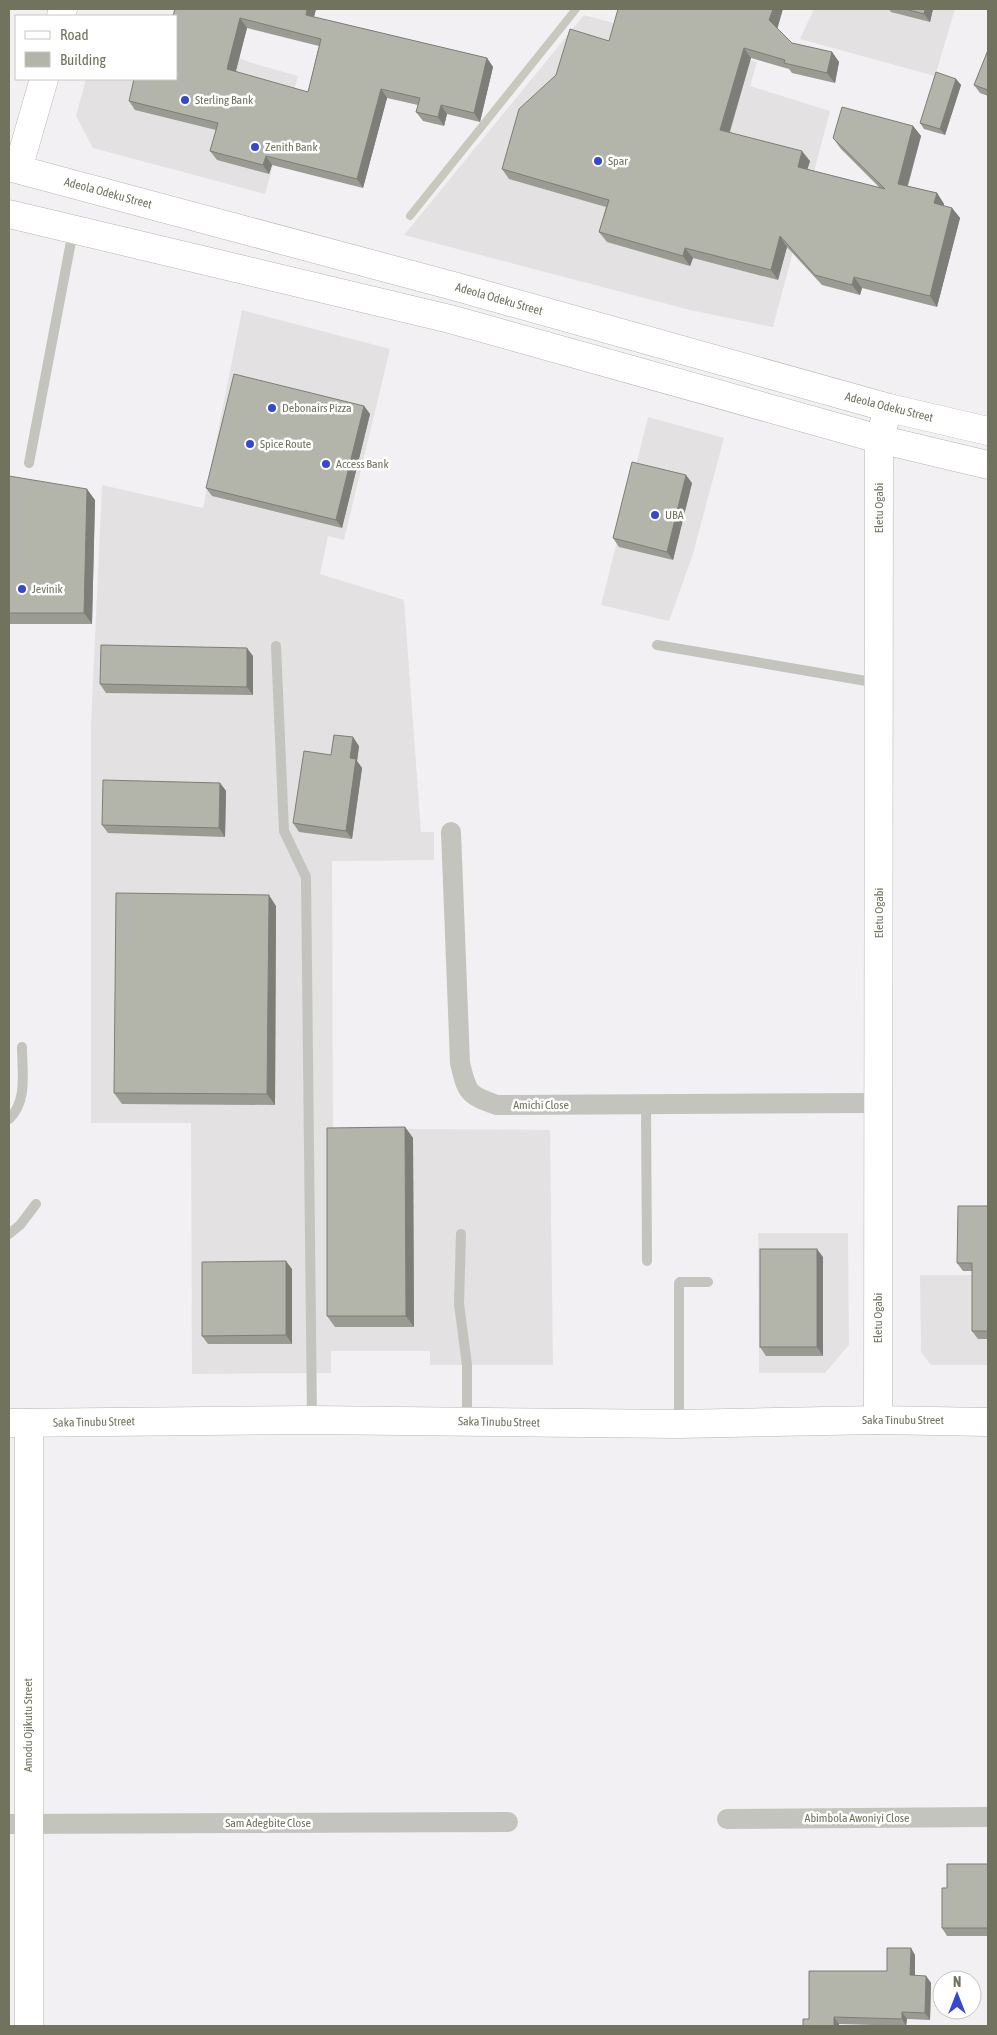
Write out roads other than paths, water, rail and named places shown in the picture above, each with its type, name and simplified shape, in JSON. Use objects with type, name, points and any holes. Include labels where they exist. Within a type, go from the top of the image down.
[{"type":"street","points":[[13,168],[44,80]]},
{"type":"street","name":"Adeola Odeku Street","points":[[13,168],[453,303],[652,358],[988,431]]},
{"type":"street","name":"Adeola Odeku Street","points":[[9,218],[453,303]]},
{"type":"street","name":"Adeola Odeku Street","points":[[652,358],[879,439],[988,465]]},
{"type":"street","name":"Eletu Ogabi","points":[[878,1420],[879,439],[889,408]]},
{"type":"street","name":"Amichi Close","points":[[451,832],[460,1064],[466,1087],[476,1098],[497,1105],[878,1103]]},
{"type":"street","name":"Saka Tinubu Street","points":[[19,1423],[312,1420],[679,1424],[878,1420],[988,1422]]},
{"type":"street","name":"Amodu Ojikutu Street","points":[[19,1423],[18,1824],[29,2026]]},
{"type":"street","name":"Abimbola Awoniyi Close","points":[[727,1819],[988,1817]]},
{"type":"street","name":"Sam Adegbite Close","points":[[18,1824],[508,1822]]},
{"type":"lane","points":[[29,463],[73,230]]},
{"type":"lane","points":[[657,645],[879,683]]},
{"type":"lane","points":[[276,646],[284,831],[306,877],[312,1420]]},
{"type":"lane","points":[[9,1119],[17,1112],[22,1095],[22,1047]]},
{"type":"lane","points":[[646,1104],[647,1261]]},
{"type":"lane","points":[[9,1234],[20,1225],[36,1204]]},
{"type":"lane","points":[[461,1234],[460,1304],[467,1365],[467,1422]]},
{"type":"lane","points":[[679,1424],[678,1286],[680,1282],[708,1282]]},
{"type":"waterway","points":[[410,216],[576,9]]},
{"type":"place","name":"Sterling Bank","points":[[185,100]]},
{"type":"place","name":"Zenith Bank","points":[[255,147]]},
{"type":"place","name":"Spar","points":[[598,161]]},
{"type":"place","name":"Debonairs Pizza","points":[[272,408]]},
{"type":"place","name":"Spice Route","points":[[250,444]]},
{"type":"place","name":"Access Bank","points":[[326,464]]},
{"type":"place","name":"UBA","points":[[655,515]]},
{"type":"place","name":"Jevinik","points":[[22,589]]}]
